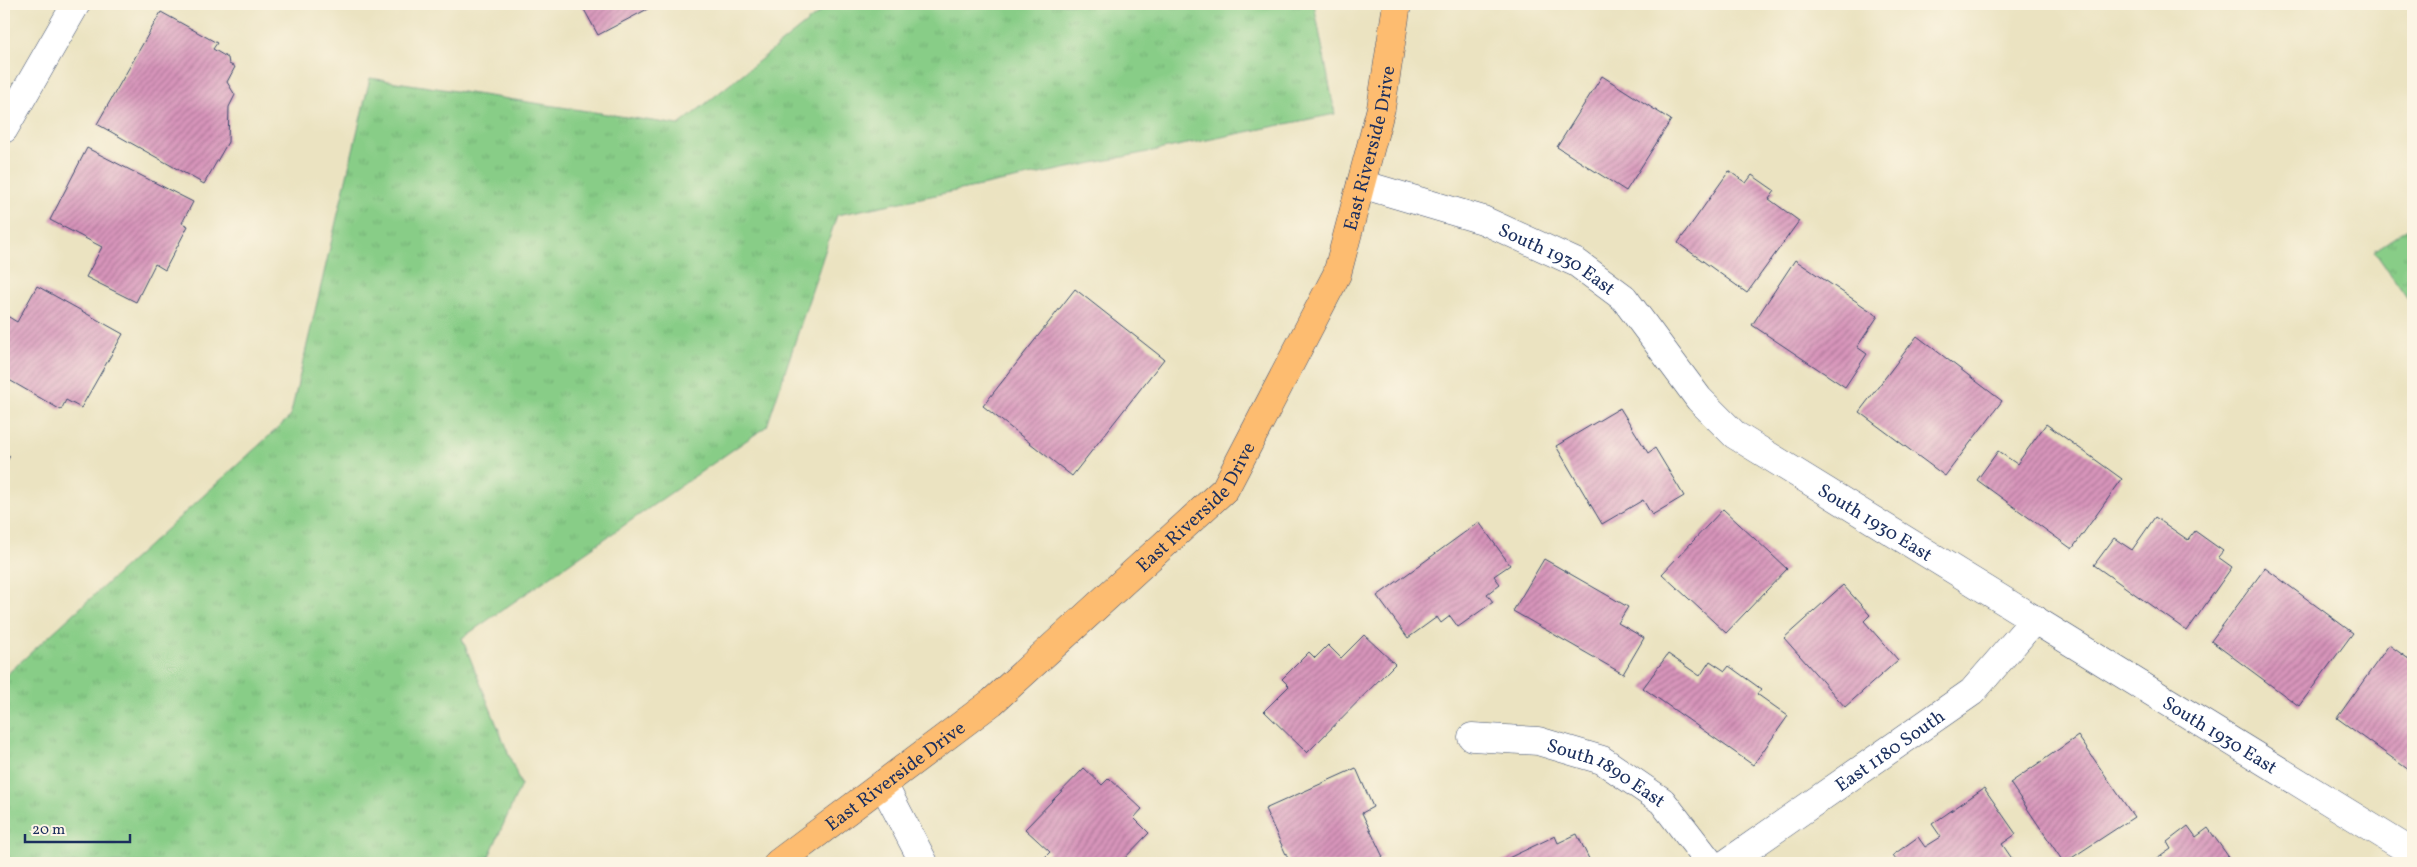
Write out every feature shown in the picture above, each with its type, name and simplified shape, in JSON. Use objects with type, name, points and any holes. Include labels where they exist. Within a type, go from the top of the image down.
[{"type":"main road","name":"East Riverside Drive","points":[[778,863],[992,702],[1225,489],[1337,274],[1381,108],[1397,4]]},
{"type":"street","points":[[4,129],[76,4]]},
{"type":"street","name":"South 1930 East","points":[[1361,184],[1483,220],[1577,263],[1624,298],[1699,399],[1735,435],[2035,620],[2401,854]]},
{"type":"street","name":"East 1180 South","points":[[1727,863],[1972,692],[2035,620]]},
{"type":"street","name":"South 1890 East","points":[[1472,738],[1538,741],[1602,760],[1662,801],[1710,863]]},
{"type":"street","points":[[882,784],[924,863]]},
{"type":"green space","points":[[830,4],[1314,4],[1335,114],[837,215],[767,426],[462,638],[521,785],[486,863],[4,863],[4,677],[290,417],[370,78],[679,125]]},
{"type":"green space","points":[[2413,225],[2413,306],[2374,251]]},
{"type":"building","points":[[581,4],[657,4],[598,35]]},
{"type":"building","points":[[161,12],[217,43],[213,49],[228,58],[229,64],[235,67],[227,82],[235,95],[229,107],[228,142],[204,184],[97,124]]},
{"type":"building","points":[[1602,76],[1671,120],[1626,191],[1557,147]]},
{"type":"building","points":[[87,148],[193,202],[182,223],[188,226],[165,270],[155,264],[136,302],[86,277],[102,247],[50,220]]},
{"type":"building","points":[[1729,171],[1746,183],[1752,175],[1775,191],[1769,199],[1799,221],[1747,293],[1678,243]]},
{"type":"building","points":[[1795,260],[1878,316],[1857,347],[1867,354],[1845,387],[1752,325]]},
{"type":"building","points":[[37,286],[123,334],[81,408],[66,400],[61,410],[4,377],[4,314],[17,322]]},
{"type":"building","points":[[1075,289],[1164,359],[1072,476],[983,406]]},
{"type":"building","points":[[1917,336],[2002,401],[1945,476],[1859,412]]},
{"type":"building","points":[[1620,408],[1648,453],[1655,448],[1684,496],[1652,515],[1643,500],[1602,524],[1556,446]]},
{"type":"building","points":[[2046,424],[2122,479],[2072,549],[1977,480],[1998,451],[2017,464]]},
{"type":"building","points":[[4,452],[10,456],[4,466]]},
{"type":"building","points":[[1723,509],[1787,569],[1726,633],[1662,574]]},
{"type":"building","points":[[2155,517],[2188,540],[2195,531],[2223,551],[2218,557],[2232,567],[2187,631],[2094,565],[2114,538],[2132,550]]},
{"type":"building","points":[[1479,522],[1510,565],[1494,576],[1500,584],[1487,594],[1493,602],[1458,627],[1450,616],[1441,623],[1437,617],[1408,638],[1377,596]]},
{"type":"building","points":[[1544,559],[1628,607],[1618,623],[1644,638],[1623,674],[1513,611]]},
{"type":"building","points":[[2265,568],[2353,633],[2299,706],[2211,641]]},
{"type":"building","points":[[1843,585],[1870,615],[1864,621],[1898,660],[1845,707],[1784,638]]},
{"type":"building","points":[[1364,635],[1395,664],[1307,753],[1264,711],[1289,686],[1282,679],[1309,652],[1315,658],[1328,645],[1341,658]]},
{"type":"building","points":[[2389,645],[2413,662],[2413,773],[2337,718]]},
{"type":"building","points":[[1668,654],[1700,676],[1710,661],[1725,671],[1729,666],[1761,689],[1757,694],[1788,716],[1753,765],[1643,688]]},
{"type":"building","points":[[2078,736],[2134,817],[2064,863],[2010,783]]},
{"type":"building","points":[[1084,768],[1102,785],[1109,778],[1142,809],[1134,818],[1149,833],[1120,863],[1039,863],[1050,852],[1025,829]]},
{"type":"building","points":[[1356,768],[1373,807],[1362,813],[1383,857],[1369,863],[1290,863],[1265,809]]},
{"type":"building","points":[[1984,788],[2016,834],[2002,844],[2015,863],[1899,863],[1893,855],[1918,837],[1925,847],[1941,837],[1932,824]]},
{"type":"building","points":[[2188,826],[2196,837],[2208,828],[2233,863],[2151,863],[2171,849],[2167,842]]},
{"type":"building","points":[[1577,834],[1591,863],[1498,863],[1555,836],[1558,843]]}]
